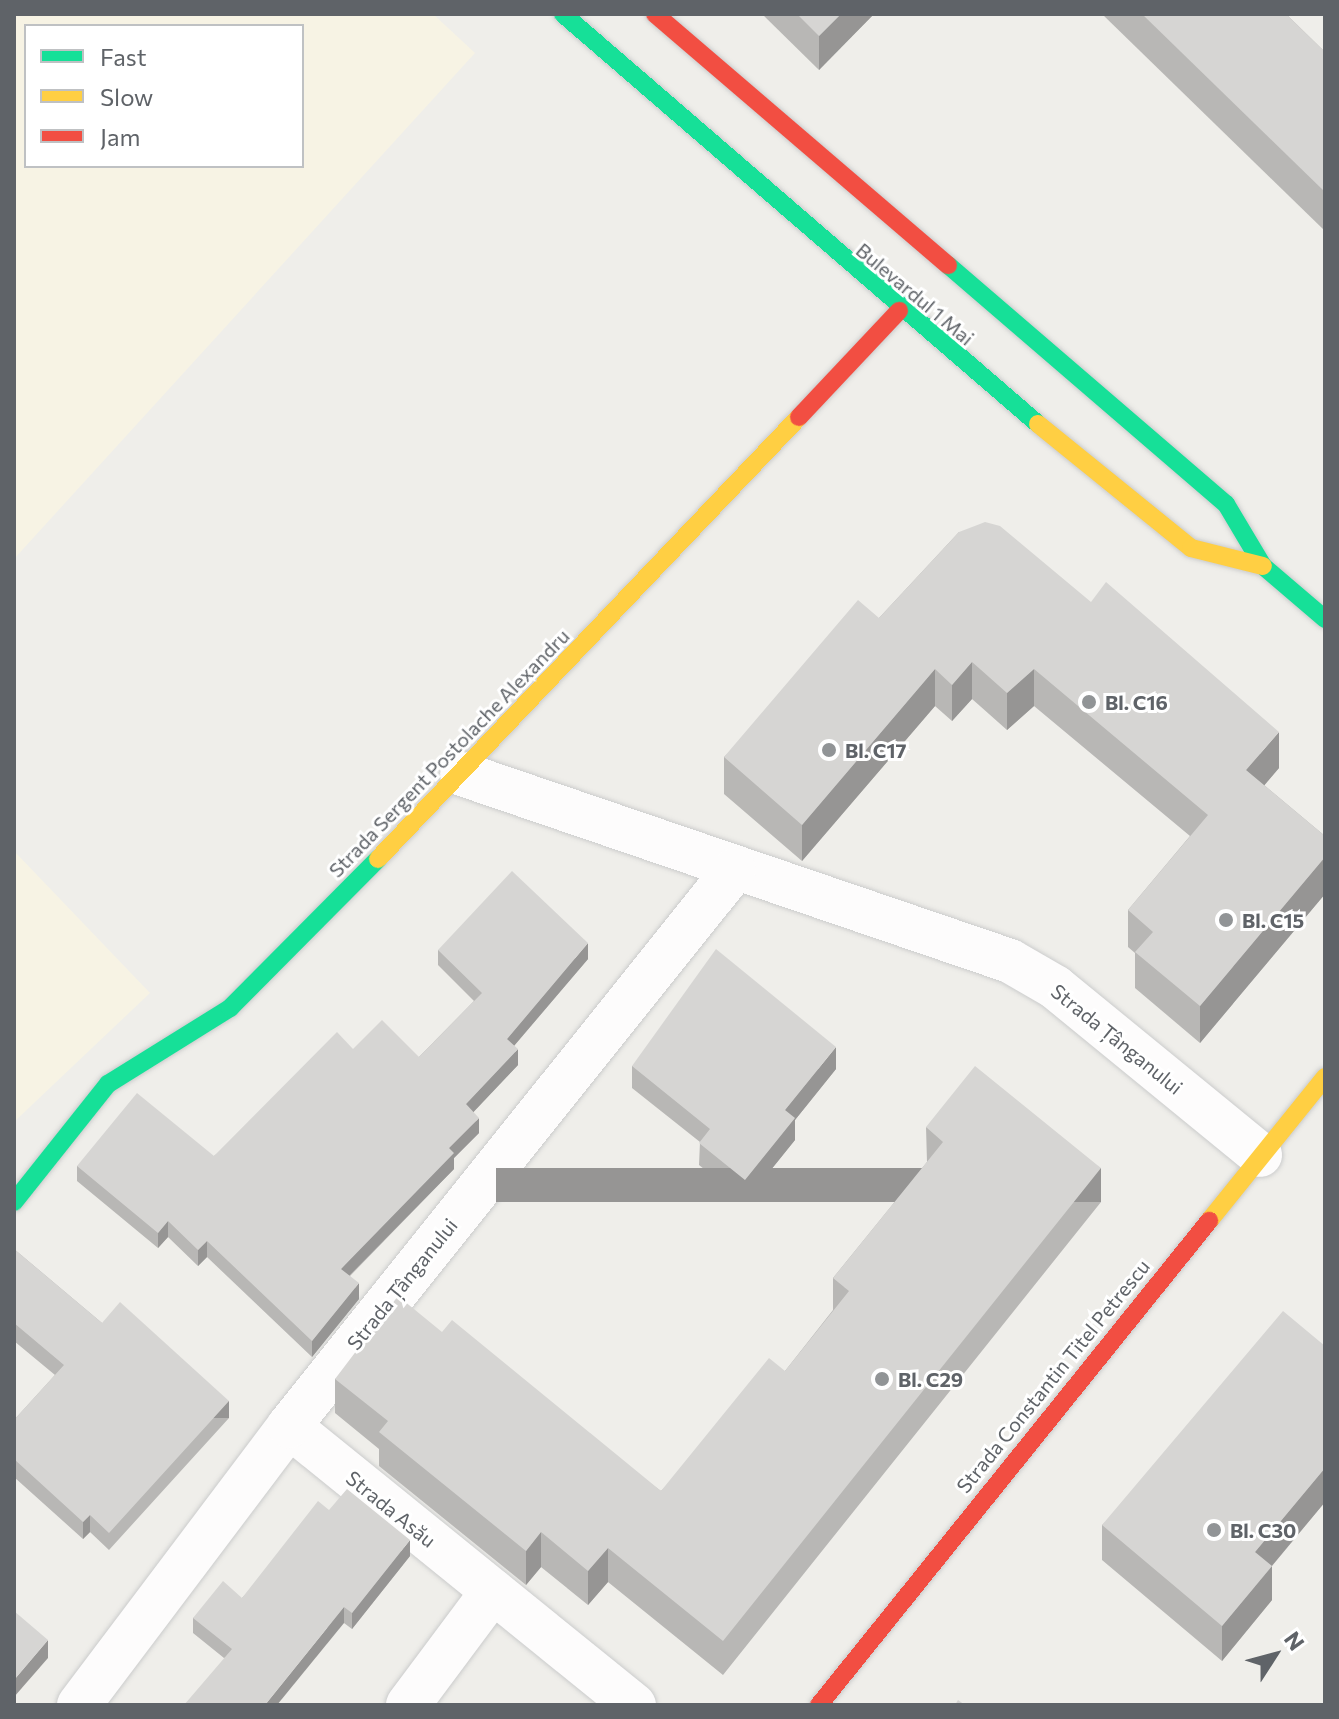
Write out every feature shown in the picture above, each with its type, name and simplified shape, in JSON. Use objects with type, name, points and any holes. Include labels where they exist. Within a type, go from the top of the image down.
[{"type":"street","name":"Bulevardul 1 Mai","points":[[563,14],[899,311],[1191,548],[1263,566]]},
{"type":"street","name":"Bulevardul 1 Mai","points":[[655,14],[1226,504],[1263,566],[1325,619]]},
{"type":"street","name":"Strada Sergent Postolache Alexandru","points":[[14,1202],[108,1084],[230,1008],[462,774],[899,311]]},
{"type":"street","name":"Strada Țânganului","points":[[462,774],[734,870],[1010,961],[1055,987],[1260,1155]]},
{"type":"street","name":"Strada Țânganului","points":[[79,1705],[289,1426],[734,870]]},
{"type":"street","name":"Strada Constantin Titel Petrescu","points":[[819,1705],[1325,1077]]},
{"type":"street","name":"Strada Asău","points":[[289,1426],[634,1705]]},
{"type":"street","points":[[408,1705],[493,1591]]},
{"type":"shaded area","points":[[14,14],[433,14],[475,53],[14,559]]},
{"type":"shaded area","points":[[14,851],[150,993],[14,1122]]},
{"type":"building","points":[[797,14],[841,14],[819,36]]},
{"type":"building","points":[[1142,14],[1286,14],[1325,52],[1325,192]]},
{"type":"building","points":[[985,522],[1000,526],[1091,602],[1106,582],[1279,732],[1246,770],[1325,836],[1325,857],[1200,1006],[1135,952],[1153,932],[1128,910],[1208,815],[1034,669],[1007,693],[972,662],[952,685],[935,669],[802,825],[724,757],[858,600],[879,618],[959,532]]},
{"type":"building","points":[[512,871],[588,943],[507,1039],[518,1049],[466,1104],[479,1118],[449,1148],[454,1153],[341,1269],[359,1283],[312,1341],[207,1241],[198,1250],[168,1221],[158,1233],[77,1166],[137,1093],[214,1156],[337,1032],[353,1049],[382,1020],[419,1057],[482,993],[438,950]]},
{"type":"building","points":[[716,949],[836,1047],[785,1110],[795,1118],[745,1180],[699,1143],[710,1129],[632,1066]]},
{"type":"building","name":"Bl. C29","points":[[975,1066],[1101,1168],[723,1641],[608,1548],[588,1571],[541,1532],[526,1551],[379,1432],[388,1421],[335,1379],[398,1296],[442,1332],[452,1320],[661,1491],[769,1358],[785,1371],[849,1291],[833,1278],[943,1142],[926,1127]]},
{"type":"building","points":[[14,1249],[102,1323],[120,1302],[229,1401],[109,1533],[90,1515],[83,1522],[14,1459],[14,1420],[64,1365],[14,1323]]},
{"type":"building","name":"Bl. C30","points":[[1283,1311],[1325,1346],[1325,1468],[1255,1552],[1272,1566],[1222,1626],[1102,1525]]},
{"type":"building","points":[[347,1489],[410,1540],[352,1613],[344,1607],[265,1705],[184,1705],[232,1649],[193,1618],[223,1581],[242,1598],[318,1501],[329,1510]]},
{"type":"building","points":[[14,1611],[48,1640],[14,1680]]},
{"type":"traffic: fast","points":[[563,14],[1038,424]]},
{"type":"traffic: fast","points":[[948,265],[1226,504],[1263,566],[1325,619]]},
{"type":"traffic: fast","points":[[14,1202],[108,1084],[230,1008],[378,859]]},
{"type":"traffic: slow","points":[[378,859],[799,417]]},
{"type":"traffic: slow","points":[[1038,424],[1191,548],[1263,566]]},
{"type":"traffic: slow","points":[[1209,1221],[1325,1077]]},
{"type":"traffic: jam","points":[[655,14],[948,265]]},
{"type":"traffic: jam","points":[[799,417],[899,311]]},
{"type":"traffic: jam","points":[[819,1705],[1209,1221]]},
{"type":"place","name":"Bl. C16","points":[[1089,702]]},
{"type":"place","name":"Bl. C17","points":[[829,750]]},
{"type":"place","name":"Bl. C15","points":[[1226,920]]},
{"type":"place","name":"Bl. C29","points":[[882,1379]]},
{"type":"place","name":"Bl. C30","points":[[1214,1530]]}]
